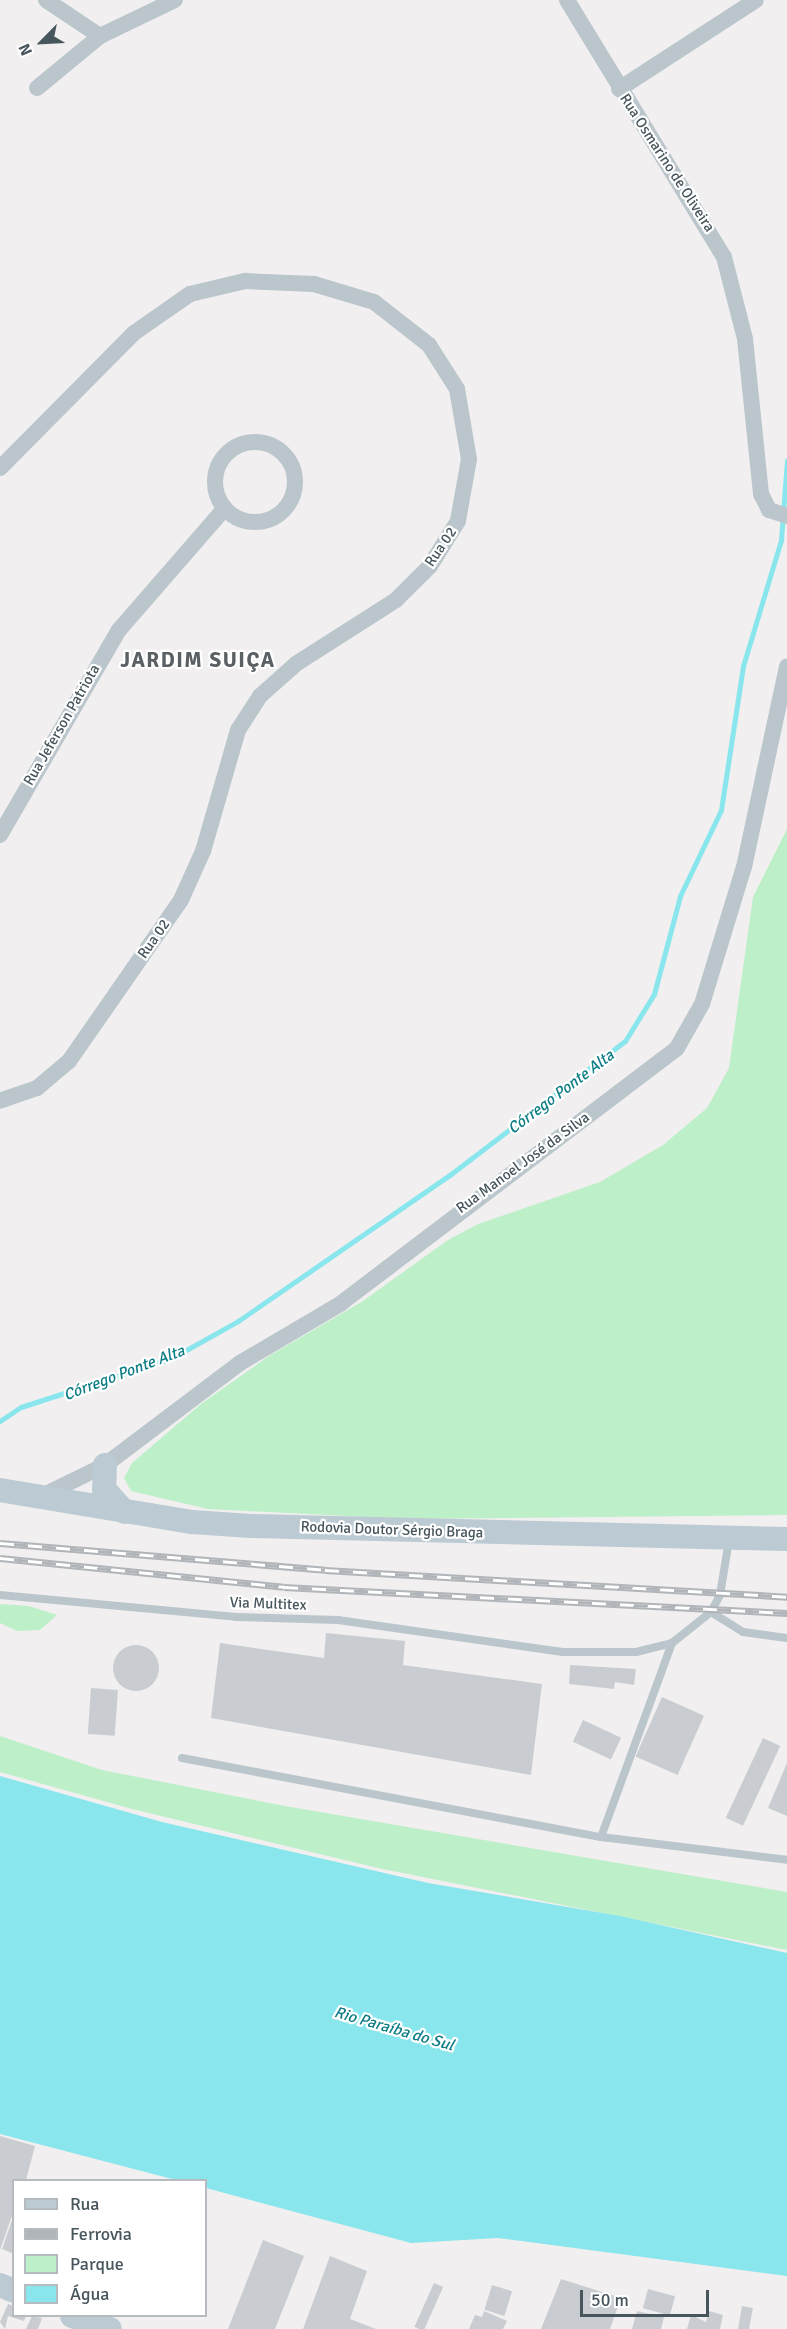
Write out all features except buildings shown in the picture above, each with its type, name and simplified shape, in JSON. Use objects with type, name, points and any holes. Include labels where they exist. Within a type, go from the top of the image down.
[{"type":"main road","points":[[105,1465],[104,1489],[126,1512]]},
{"type":"main road","name":"Rodovia Doutor Sérgio Braga","points":[[0,1490],[126,1512],[251,1526],[787,1539]]},
{"type":"main road","points":[[75,2317],[110,2329]]},
{"type":"street","points":[[46,0],[100,36]]},
{"type":"street","points":[[37,88],[100,36],[175,0]]},
{"type":"street","name":"Rua Osmarino de Oliveira","points":[[567,0],[619,89],[697,205],[730,273],[745,339],[757,474],[779,514]]},
{"type":"street","points":[[619,89],[756,0]]},
{"type":"street","name":"Rua 02","points":[[0,468],[134,333],[190,294],[245,281],[314,284],[374,302],[429,345],[457,389],[469,459],[458,521],[430,566],[396,600],[296,664],[260,696],[238,730],[203,851],[181,900],[69,1061],[37,1088],[0,1101]]},
{"type":"street","points":[[243,442],[263,442],[281,451],[295,473],[295,487],[283,511],[259,522],[224,509],[215,482],[222,457],[243,442]]},
{"type":"street","name":"Rua Jeferson Patriota","points":[[0,836],[118,630],[224,509]]},
{"type":"street","name":"Rua Manoel José da Silva","points":[[38,1497],[105,1465],[240,1364],[340,1304],[677,1048],[702,1004],[740,878],[787,667]]},
{"type":"lane","points":[[601,1838],[672,1643],[711,1612],[720,1595],[729,1539]]},
{"type":"lane","name":"Via Multitex","points":[[0,1595],[236,1617],[338,1620],[534,1649],[601,1654],[672,1643]]},
{"type":"lane","points":[[711,1612],[743,1632],[787,1638]]},
{"type":"lane","points":[[182,1758],[601,1838],[787,1860]]},
{"type":"green space","points":[[787,829],[787,1515],[407,1519],[208,1509],[131,1491],[124,1478],[132,1463],[201,1404],[269,1356],[363,1301],[448,1240],[478,1224],[600,1182],[663,1145],[707,1108],[729,1068],[753,897]]},
{"type":"green space","points":[[0,1604],[29,1606],[57,1615],[40,1630],[17,1631],[0,1623]]},
{"type":"green space","points":[[0,1736],[102,1770],[285,1806],[787,1892],[787,1950],[378,1868],[132,1809],[0,1772]]},
{"type":"water","name":"Rio Paraíba do Sul","points":[[0,1776],[162,1822],[428,1883],[620,1916],[787,1953],[787,2276],[498,2238],[411,2243],[207,2188],[207,2179],[172,2179],[0,2134]]},
{"type":"waterway","name":"Córrego Ponte Alta","points":[[0,1421],[21,1407],[172,1358],[238,1321],[451,1174],[625,1041],[654,994],[680,896],[721,810],[743,666],[781,540],[787,460]]},
{"type":"railway","points":[[0,1543],[325,1570],[787,1597]]},
{"type":"railway","points":[[0,1558],[284,1587],[787,1613]]},
{"type":"district","name":"JARDIM SUIÇA","points":[[198,660]]}]
